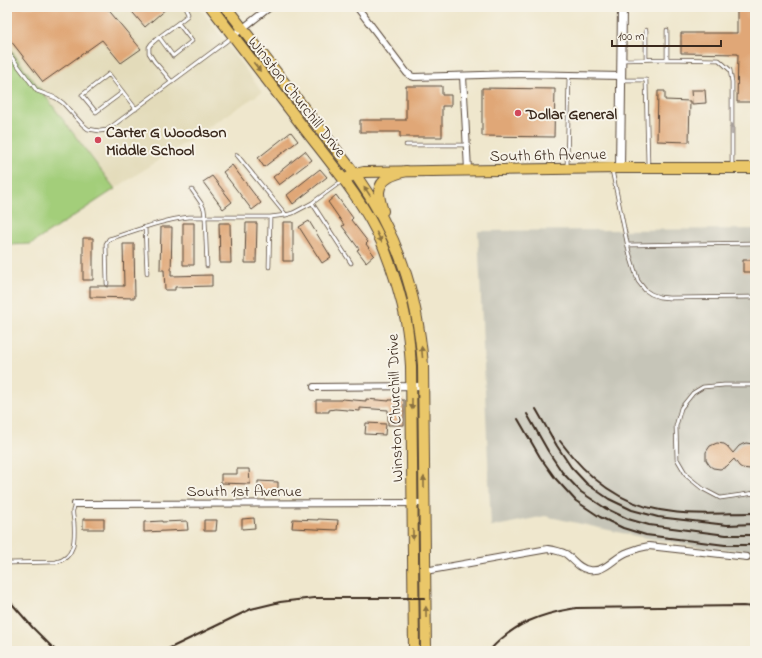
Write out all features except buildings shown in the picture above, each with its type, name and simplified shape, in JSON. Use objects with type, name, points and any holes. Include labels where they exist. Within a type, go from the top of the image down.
[{"type":"main road","name":"Winston Churchill Drive","points":[[211,7],[356,197],[381,241],[395,277],[407,328],[411,366],[414,651]]},
{"type":"main road","name":"Winston Churchill Drive","points":[[226,7],[355,174],[373,201],[385,223],[405,268],[416,310],[421,340],[424,386],[426,651]]},
{"type":"main road","name":"South 6th Avenue","points":[[344,180],[355,174],[364,172],[755,168]]},
{"type":"main road","points":[[385,223],[379,192],[380,188],[391,176],[406,171]]},
{"type":"street","points":[[233,36],[270,7]]},
{"type":"street","points":[[357,7],[407,73],[414,77],[519,74],[621,78]]},
{"type":"street","points":[[616,169],[621,78],[622,7]]},
{"type":"street","points":[[463,76],[468,170]]},
{"type":"street","points":[[314,387],[424,386]]},
{"type":"street","name":"South 1st Avenue","points":[[75,504],[424,503]]},
{"type":"street","points":[[425,571],[548,549],[562,552],[582,568],[590,570],[598,570],[603,568],[621,555],[649,546],[747,557]]},
{"type":"lane","points":[[172,82],[154,61],[149,53],[149,47],[187,16],[188,13],[185,7]]},
{"type":"lane","points":[[159,38],[173,56],[192,42],[178,23]]},
{"type":"lane","points":[[646,30],[646,59]]},
{"type":"lane","points":[[667,30],[667,59]]},
{"type":"lane","points":[[7,51],[37,91],[56,98],[63,103],[88,129],[100,131],[107,130],[233,36]]},
{"type":"lane","points":[[621,60],[719,60],[730,70],[732,82],[732,168]]},
{"type":"lane","points":[[123,92],[96,112],[82,95],[109,74],[123,92],[136,109]]},
{"type":"lane","points":[[567,169],[569,75]]},
{"type":"lane","points":[[621,78],[646,80],[647,168]]},
{"type":"lane","points":[[406,145],[466,145]]},
{"type":"lane","points":[[237,155],[286,215]]},
{"type":"lane","points":[[616,169],[628,245],[638,281],[645,290],[652,294],[669,298],[755,297]]},
{"type":"lane","points":[[106,284],[107,241],[145,227],[180,218],[270,217],[286,215],[312,203],[344,180]]},
{"type":"lane","points":[[192,190],[204,209],[207,266]]},
{"type":"lane","points":[[312,203],[351,263]]},
{"type":"lane","points":[[269,267],[270,217]]},
{"type":"lane","points":[[145,227],[147,274]]},
{"type":"lane","points":[[628,245],[755,243]]},
{"type":"lane","points":[[755,385],[724,385],[703,388],[693,393],[681,408],[676,426],[677,459],[687,476],[702,489],[720,498],[755,493]]},
{"type":"lane","points":[[7,562],[56,562],[66,558],[72,548],[74,525],[73,512],[75,504]]},
{"type":"shaded area","name":"Carter G Woodson Middle School","points":[[7,7],[199,7],[262,92],[31,244],[7,245]]},
{"type":"shaded area","points":[[755,229],[755,550],[711,549],[636,536],[545,516],[491,527],[478,231]]},
{"type":"green space","points":[[7,45],[115,189],[31,244],[7,245]]},
{"type":"railway","points":[[536,409],[571,467],[587,484],[609,499],[632,510],[658,517],[727,525],[755,524]]},
{"type":"railway","points":[[527,414],[562,472],[581,492],[605,508],[628,519],[649,525],[726,535],[755,535]]},
{"type":"railway","points":[[518,419],[540,457],[555,478],[576,501],[600,517],[623,528],[646,535],[725,545],[755,545]]},
{"type":"railway","points":[[560,441],[580,465],[592,476],[616,494],[630,501],[672,512],[708,514],[755,513]]},
{"type":"railway","points":[[7,598],[33,628],[56,651]]},
{"type":"railway","points":[[164,651],[251,609],[280,602],[314,598],[425,598]]},
{"type":"railway","points":[[489,651],[508,633],[528,621],[563,610],[576,608],[755,607]]},
{"type":"place","name":"Dollar General","points":[[518,113]]},
{"type":"place","name":"Carter G Woodson Middle School","points":[[98,140]]}]
